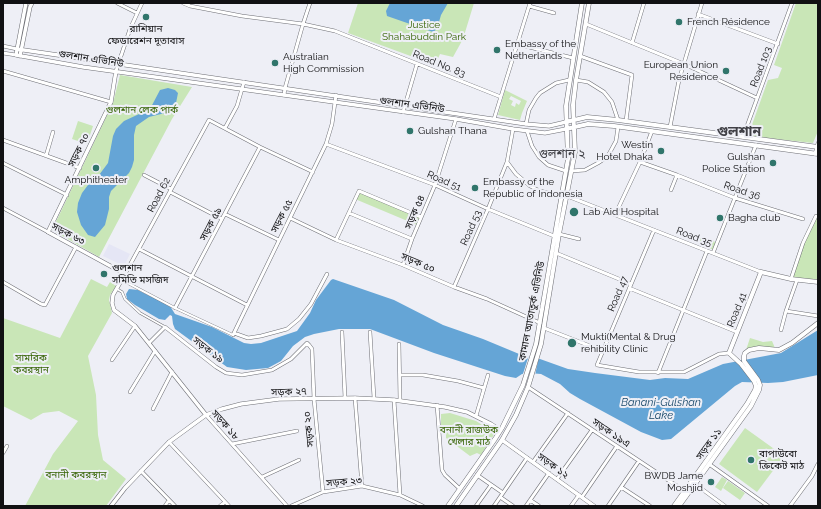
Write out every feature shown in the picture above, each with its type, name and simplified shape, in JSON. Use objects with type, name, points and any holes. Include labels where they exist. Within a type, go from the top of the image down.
[{"type":"main road","name":"কামাল আতাতুর্ক এভিনিউ","points":[[456,506],[502,440],[516,415],[532,375],[539,324],[566,171],[568,153],[566,106],[582,3]]},
{"type":"main road","name":"কামাল আতাতুর্ক এভিনিউ","points":[[448,506],[500,430],[523,385],[535,354],[541,344],[575,148],[573,105],[589,3]]},
{"type":"main road","name":"গুলশান এভিনিউ","points":[[566,122],[587,117],[818,146]]},
{"type":"main road","name":"গুলশান এভিনিউ","points":[[566,129],[588,124],[652,131],[817,154]]},
{"type":"main road","name":"Road 35","points":[[761,272],[791,279],[818,282]]},
{"type":"main road","name":"Road 41","points":[[729,353],[736,332],[761,272]]},
{"type":"main road","points":[[756,391],[759,382],[744,361],[745,353],[753,349],[778,350],[792,343],[818,323]]},
{"type":"main road","points":[[539,324],[544,328]]},
{"type":"main road","points":[[729,353],[741,364],[754,381],[756,391]]},
{"type":"main road","name":"সড়ক ১১","points":[[679,506],[686,493],[749,405],[756,391]]},
{"type":"main road","points":[[500,430],[505,434]]},
{"type":"main road","name":"সড়ক ১১","points":[[674,506],[695,484],[707,463]]},
{"type":"street","points":[[18,56],[26,3]]},
{"type":"street","points":[[19,49],[32,3]]},
{"type":"street","points":[[117,3],[137,13]]},
{"type":"street","points":[[116,71],[130,29],[142,3]]},
{"type":"street","name":"Road No. 83","points":[[183,3],[190,6],[242,16],[303,24],[335,31],[501,97]]},
{"type":"street","points":[[284,95],[310,3]]},
{"type":"street","points":[[632,43],[644,3]]},
{"type":"street","points":[[670,127],[679,80],[702,3]]},
{"type":"street","name":"Road 103","points":[[743,137],[792,3]]},
{"type":"street","points":[[494,119],[529,5],[554,13]]},
{"type":"street","points":[[698,14],[778,44]]},
{"type":"street","points":[[586,24],[684,64],[757,98]]},
{"type":"street","points":[[517,44],[573,58]]},
{"type":"street","points":[[3,46],[19,49]]},
{"type":"street","name":"গুলশান এভিনিউ","points":[[19,49],[526,124],[548,126],[566,122]]},
{"type":"street","name":"গুলশান এভিনিউ","points":[[3,53],[116,71],[456,119],[527,131],[551,133],[566,129]]},
{"type":"street","points":[[580,56],[632,75],[626,121]]},
{"type":"street","points":[[403,112],[417,64]]},
{"type":"street","points":[[3,71],[111,102]]},
{"type":"street","name":"সড়ক ৭০","points":[[48,232],[111,102],[116,71]]},
{"type":"street","points":[[526,124],[530,110],[540,93],[556,83],[569,80]]},
{"type":"street","points":[[576,80],[588,82],[604,92],[612,102],[618,120]]},
{"type":"street","points":[[244,82],[237,106],[225,128],[260,147],[313,172]]},
{"type":"street","name":"সড়ক ৫৫","points":[[234,334],[326,144],[332,124],[336,95]]},
{"type":"street","name":"সড়ক ৫৪","points":[[403,265],[434,185],[456,119]]},
{"type":"street","name":"Road 62","points":[[122,279],[209,120],[225,128]]},
{"type":"street","points":[[571,172],[585,170],[604,159],[609,154],[616,141],[618,127]]},
{"type":"street","name":"Road 53","points":[[454,287],[507,162],[513,129]]},
{"type":"street","points":[[527,131],[532,146],[539,157],[548,165],[566,171]]},
{"type":"street","points":[[615,215],[640,162],[652,131]]},
{"type":"street","points":[[46,156],[53,132]]},
{"type":"street","points":[[3,140],[80,168]]},
{"type":"street","name":"Road 51","points":[[326,144],[434,185],[554,236]]},
{"type":"street","points":[[713,253],[756,146]]},
{"type":"street","points":[[817,154],[818,146]]},
{"type":"street","name":"সড়ক ৫৯","points":[[175,308],[260,147]]},
{"type":"street","points":[[507,162],[516,174],[530,186],[540,191],[561,196]]},
{"type":"street","name":"Road 36","points":[[640,162],[677,174],[735,198],[803,219]]},
{"type":"street","points":[[3,163],[66,195]]},
{"type":"street","points":[[671,190],[677,174]]},
{"type":"street","points":[[144,175],[222,218]]},
{"type":"street","points":[[336,240],[359,191],[421,217]]},
{"type":"street","name":"Road 35","points":[[567,196],[761,272]]},
{"type":"street","name":"সড়ক ৬৩","points":[[3,208],[125,274]]},
{"type":"street","points":[[349,213],[412,239]]},
{"type":"street","points":[[225,214],[279,240]]},
{"type":"street","points":[[791,279],[803,243],[816,216]]},
{"type":"street","name":"সড়ক ৫০","points":[[290,218],[336,240],[487,299],[539,324]]},
{"type":"street","name":"Road 47","points":[[654,230],[597,365],[639,372],[658,373]]},
{"type":"street","points":[[559,234],[579,239]]},
{"type":"street","points":[[3,282],[45,305],[76,247]]},
{"type":"street","points":[[139,249],[247,305]]},
{"type":"street","points":[[707,251],[658,373],[684,372],[719,354],[729,353]]},
{"type":"street","points":[[556,252],[683,310],[736,332]]},
{"type":"street","points":[[122,279],[175,308],[234,334],[248,338],[287,329],[299,319],[311,304],[327,274]]},
{"type":"street","name":"সড়ক ১৮","points":[[122,279],[113,295],[112,304],[114,310],[135,326],[206,415],[287,506]]},
{"type":"street","points":[[781,330],[797,280]]},
{"type":"street","points":[[117,289],[124,294],[125,299],[140,313],[165,327],[149,343]]},
{"type":"street","points":[[786,311],[818,316]]},
{"type":"street","points":[[112,360],[135,326]]},
{"type":"street","name":"সড়ক ১৯","points":[[165,327],[216,367],[226,373],[242,375],[272,370],[291,359],[307,343]]},
{"type":"street","points":[[544,328],[603,351]]},
{"type":"street","points":[[342,332],[345,398]]},
{"type":"street","points":[[370,332],[374,398]]},
{"type":"street","name":"সড়ক ২০","points":[[307,343],[312,349],[314,399],[323,492]]},
{"type":"street","points":[[399,344],[400,400]]},
{"type":"street","points":[[130,392],[155,351]]},
{"type":"street","points":[[153,409],[172,372]]},
{"type":"street","points":[[400,375],[423,375],[484,388]]},
{"type":"street","points":[[476,416],[488,375]]},
{"type":"street","name":"সড়ক ১৯এ","points":[[528,387],[686,493]]},
{"type":"street","name":"সড়ক ২৭","points":[[111,506],[141,470],[170,442],[206,415],[222,409],[257,402],[279,399],[345,398],[400,400],[437,405],[467,412],[500,430]]},
{"type":"street","points":[[355,398],[362,486]]},
{"type":"street","points":[[394,400],[400,495]]},
{"type":"street","points":[[437,405],[442,470],[445,475],[460,489]]},
{"type":"street","points":[[533,462],[568,413]]},
{"type":"street","points":[[557,479],[592,430]]},
{"type":"street","points":[[232,444],[296,431]]},
{"type":"street","name":"সড়ক ১২","points":[[502,440],[594,506]]},
{"type":"street","points":[[170,442],[229,506]]},
{"type":"street","points":[[3,453],[7,446]]},
{"type":"street","points":[[571,506],[617,446]]},
{"type":"street","points":[[494,506],[527,458]]},
{"type":"street","points":[[262,477],[299,460]]},
{"type":"street","points":[[608,506],[639,461]]},
{"type":"street","points":[[707,463],[768,506]]},
{"type":"street","points":[[790,506],[812,476],[818,464]]},
{"type":"street","points":[[141,470],[175,506]]},
{"type":"street","points":[[526,506],[549,473]]},
{"type":"street","points":[[477,475],[503,493]]},
{"type":"street","points":[[695,484],[725,506]]},
{"type":"street","points":[[476,506],[491,485]]},
{"type":"street","name":"সড়ক ২৩","points":[[291,506],[323,492],[362,486],[400,495],[422,506]]},
{"type":"street","points":[[621,487],[650,506]]},
{"type":"street","points":[[500,497],[513,506]]},
{"type":"street","points":[[165,506],[169,500]]},
{"type":"street","points":[[530,500],[539,506]]},
{"type":"street","points":[[220,506],[225,502]]},
{"type":"street","points":[[716,506],[718,502]]},
{"type":"shaded area","points":[[109,244],[130,254],[124,266],[103,256]]},
{"type":"green space","name":"Justice Shahabuddin Park","points":[[358,3],[474,3],[463,39],[453,57],[440,54],[435,65],[348,33]]},
{"type":"green space","points":[[796,3],[818,3],[818,131],[813,143],[748,136],[768,80],[778,78],[782,68],[774,65]]},
{"type":"green space","name":"গুলশান লেক পার্ক","points":[[120,75],[192,87],[172,119],[99,257],[52,230],[113,103]]},
{"type":"green space","points":[[505,90],[527,101],[520,120],[498,115]],"holes":[[[511,96],[521,101],[519,105],[516,103],[515,107],[511,105],[513,101],[509,99]]]},
{"type":"green space","points":[[78,121],[93,126],[87,144],[72,139]]},
{"type":"green space","points":[[359,191],[421,217],[417,225],[355,199]]},
{"type":"green space","points":[[818,214],[818,283],[791,280],[804,243]]},
{"type":"green space","points":[[700,238],[709,238],[714,241],[716,244],[714,250],[700,245]]},
{"type":"green space","name":"বনানী কবরস্থান","points":[[91,279],[107,287],[110,282],[116,286],[110,295],[109,300],[112,313],[88,356],[96,395],[98,435],[103,460],[126,479],[106,506],[25,506],[53,454],[78,421],[59,411],[43,413],[31,420],[3,406],[3,318],[60,338]]},
{"type":"green space","points":[[750,338],[763,342],[772,341],[775,348],[759,347],[745,353]]},
{"type":"green space","name":"বনানী রাজউক খেলার মাঠ","points":[[450,413],[476,421],[495,433],[481,455],[477,453],[470,456],[446,438],[446,432],[441,433],[441,414]]},
{"type":"green space","name":"বাপাউবো ক্রিকেট মাঠ","points":[[745,428],[784,456],[757,492],[719,464]]},
{"type":"green space","points":[[722,477],[727,480],[721,491],[715,487]]},
{"type":"green space","points":[[728,481],[745,493],[740,500],[723,488]]},
{"type":"water","points":[[390,3],[448,3],[441,15],[437,29],[433,32],[387,16],[386,11]]},
{"type":"water","points":[[168,88],[175,90],[178,93],[176,103],[165,113],[149,117],[136,126],[134,135],[134,160],[132,167],[129,173],[111,191],[105,225],[95,237],[88,235],[81,225],[77,212],[78,203],[82,193],[91,181],[99,175],[108,163],[113,136],[116,129],[124,121],[150,109],[160,90]]},
{"type":"water","name":"Banani-Gulshan Lake","points":[[333,279],[394,300],[443,325],[483,339],[524,356],[540,359],[568,369],[650,380],[665,378],[688,379],[723,364],[781,353],[818,330],[818,375],[783,382],[742,382],[735,386],[671,439],[662,440],[641,432],[580,399],[560,384],[541,374],[522,374],[516,378],[505,376],[434,353],[370,329],[339,329],[305,337],[293,346],[281,361],[268,368],[246,370],[227,367],[175,329],[172,316],[170,315],[165,320],[159,319],[127,299],[126,294],[129,289],[138,290],[170,306],[175,314],[212,327],[244,343],[251,344],[261,343],[297,331],[310,313],[316,300]]},
{"type":"pier","points":[[529,355],[539,357],[535,375],[522,377]]},
{"type":"place","name":"রাশিয়ান ফেডারেশন দূতাবাস","points":[[146,17]]},
{"type":"place","name":"French Résidence","points":[[679,22]]},
{"type":"place","name":"Embassy of the Netherlands","points":[[497,50]]},
{"type":"place","name":"Australian High Commission","points":[[275,63]]},
{"type":"place","name":"European Union Residence","points":[[726,71]]},
{"type":"place","name":"Gulshan Thana","points":[[410,131]]},
{"type":"place","name":"Westin Hotel Dhaka","points":[[661,151]]},
{"type":"place","name":"Gulshan Police Station","points":[[773,163]]},
{"type":"place","name":"Amphitheater","points":[[96,168]]},
{"type":"place","name":"Embassy of the Republic of Indonesia","points":[[475,188]]},
{"type":"place","name":"Lab Aid Hospital","points":[[574,212]]},
{"type":"place","name":"Bagha club","points":[[720,218]]},
{"type":"place","name":"গুলশান সমিতি মসজিদ","points":[[104,274]]},
{"type":"place","name":"Mukti(Mental & Drug rehibility Clinic","points":[[572,343]]},
{"type":"place","name":"বাপাউবো ক্রিকেট মাঠ","points":[[751,460]]},
{"type":"place","name":"BWDB Jame Moshjid","points":[[711,482]]},
{"type":"district","name":"গুলশান","points":[[739,132]]},
{"type":"district","name":"গুলশান ২","points":[[562,154]]},
{"type":"park label","name":"সামরিক কবরস্থান","points":[[31,364]]}]
